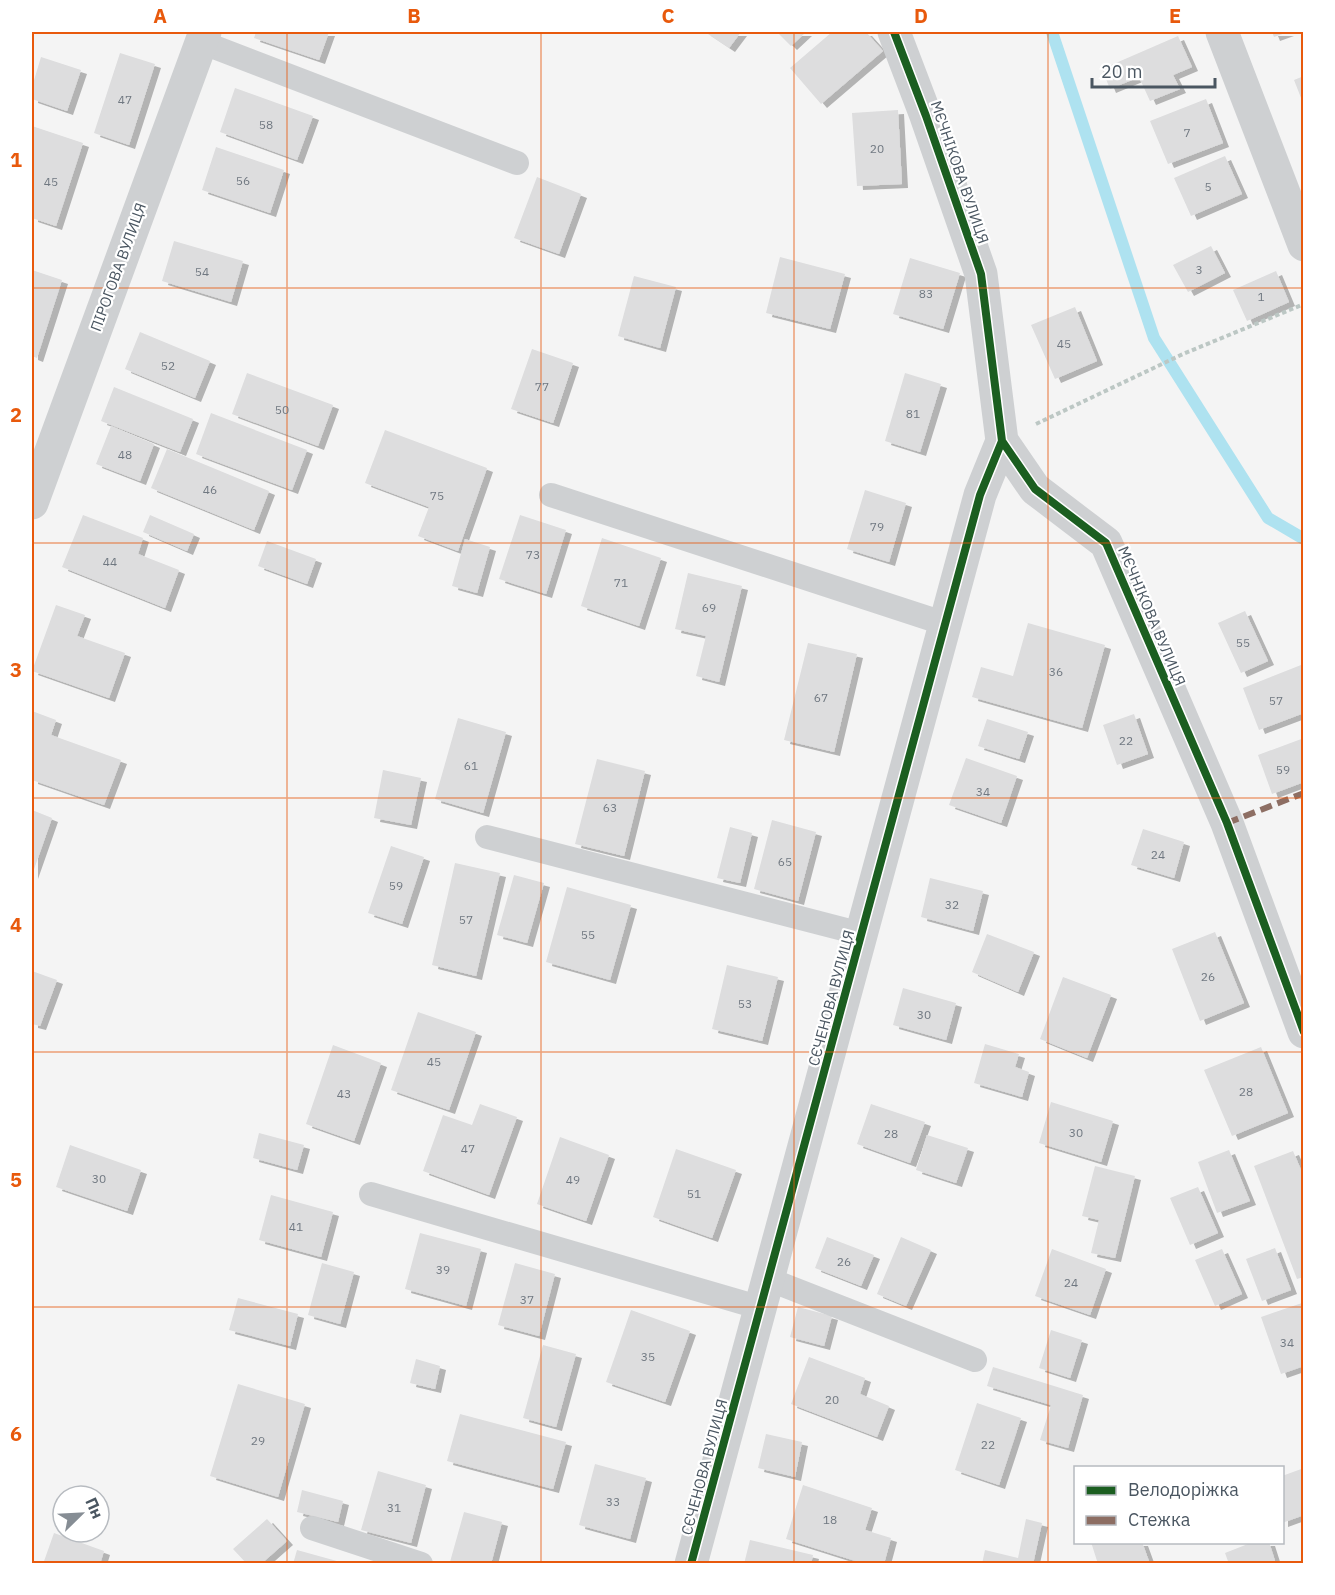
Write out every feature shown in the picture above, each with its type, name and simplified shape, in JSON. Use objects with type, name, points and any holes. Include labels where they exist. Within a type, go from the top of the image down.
[{"type":"street","name":"МЄЧНІКОВА ВУЛИЦЯ","points":[[894,32],[981,274],[1002,441],[1035,489],[1107,543],[1227,823],[1304,1032]]},
{"type":"street","points":[[1222,32],[1304,246]]},
{"type":"street","name":"ПІРОГОВА ВУЛИЦЯ","points":[[32,503],[203,37]]},
{"type":"street","name":"СЄЧЕНОВА ВУЛИЦЯ","points":[[691,1563],[980,495],[1002,441]]},
{"type":"lane","points":[[203,37],[517,163]]},
{"type":"lane","points":[[551,495],[946,624]]},
{"type":"lane","points":[[488,837],[862,934]]},
{"type":"lane","points":[[371,1194],[764,1293],[975,1360]]},
{"type":"lane","points":[[312,1528],[421,1563]]},
{"type":"path","points":[[1002,441],[1183,354],[1304,304]]},
{"type":"building","points":[[256,32],[329,32],[319,60],[254,38]]},
{"type":"building","points":[[705,32],[741,32],[729,48]]},
{"type":"building","points":[[777,32],[806,32],[791,46]]},
{"type":"building","points":[[832,32],[866,32],[883,51],[821,104],[790,68]]},
{"type":"building","points":[[1272,32],[1288,32],[1274,37]]},
{"type":"building","points":[[1178,36],[1192,67],[1173,75],[1180,89],[1150,101],[1139,77],[1110,89],[1102,69]]},
{"type":"building","points":[[120,53],[155,64],[129,145],[94,133]]},
{"type":"building","points":[[41,57],[81,70],[67,111],[32,99],[32,87]]},
{"type":"building","points":[[1304,76],[1304,103],[1303,103],[1294,80]]},
{"type":"building","points":[[235,88],[313,116],[297,160],[220,132]]},
{"type":"building","points":[[1206,99],[1223,143],[1168,164],[1150,121]]},
{"type":"building","points":[[898,110],[902,184],[857,186],[852,113]]},
{"type":"building","points":[[32,126],[83,143],[56,226],[32,218]]},
{"type":"building","points":[[216,147],[284,170],[270,213],[202,190]]},
{"type":"building","points":[[1225,156],[1242,194],[1191,216],[1174,178]]},
{"type":"building","points":[[537,177],[581,194],[559,254],[514,238]]},
{"type":"building","points":[[174,241],[243,261],[231,302],[162,281]]},
{"type":"building","points":[[1211,246],[1225,273],[1188,292],[1173,265]]},
{"type":"building","points":[[780,257],[845,274],[830,329],[766,313]]},
{"type":"building","points":[[910,258],[960,273],[943,329],[893,314]]},
{"type":"building","points":[[32,270],[62,280],[37,358],[32,356]]},
{"type":"building","points":[[1276,271],[1289,302],[1247,321],[1233,290]]},
{"type":"building","points":[[634,276],[676,287],[660,348],[618,336]]},
{"type":"building","points":[[1075,307],[1097,361],[1055,379],[1031,325]]},
{"type":"building","points":[[140,332],[210,361],[195,398],[125,369]]},
{"type":"building","points":[[532,349],[573,363],[553,423],[511,409]]},
{"type":"building","points":[[247,373],[333,405],[318,446],[232,414]]},
{"type":"building","points":[[905,373],[941,384],[920,452],[885,441]]},
{"type":"building","points":[[114,387],[193,419],[180,452],[101,421]]},
{"type":"building","points":[[211,413],[307,450],[292,490],[196,454]]},
{"type":"building","points":[[111,426],[154,444],[140,481],[96,464]]},
{"type":"building","points":[[385,430],[487,468],[458,551],[418,536],[429,507],[365,483]]},
{"type":"building","points":[[167,449],[269,491],[254,530],[151,488]]},
{"type":"building","points":[[865,490],[906,503],[889,562],[847,549]]},
{"type":"building","points":[[83,515],[143,538],[138,554],[179,570],[165,608],[62,567]]},
{"type":"building","points":[[150,515],[194,534],[187,551],[143,532]]},
{"type":"building","points":[[520,515],[566,530],[546,594],[499,579]]},
{"type":"building","points":[[602,538],[661,558],[639,626],[581,606]]},
{"type":"building","points":[[465,539],[490,547],[477,593],[452,586]]},
{"type":"building","points":[[267,541],[316,559],[307,584],[258,566]]},
{"type":"building","points":[[688,573],[742,586],[719,682],[696,676],[706,636],[675,629]]},
{"type":"building","points":[[56,605],[85,615],[77,636],[125,653],[109,698],[32,671]]},
{"type":"building","points":[[1245,611],[1268,661],[1241,673],[1218,623]]},
{"type":"building","points":[[1028,623],[1105,645],[1082,728],[972,697],[981,667],[1013,676]]},
{"type":"building","points":[[808,643],[857,654],[834,752],[784,740]]},
{"type":"building","points":[[1301,665],[1304,672],[1304,713],[1259,730],[1243,688]]},
{"type":"building","points":[[32,711],[56,720],[51,735],[121,760],[104,805],[32,780]]},
{"type":"building","points":[[1134,714],[1148,754],[1117,765],[1103,725]]},
{"type":"building","points":[[458,718],[506,732],[483,813],[435,799]]},
{"type":"building","points":[[987,719],[1028,732],[1019,759],[978,746]]},
{"type":"building","points":[[1304,738],[1304,782],[1272,794],[1258,755]]},
{"type":"building","points":[[966,758],[1017,776],[1001,823],[949,805]]},
{"type":"building","points":[[597,759],[645,771],[624,856],[575,844]]},
{"type":"building","points":[[383,770],[421,778],[411,825],[374,818]]},
{"type":"building","points":[[32,810],[52,818],[32,875]]},
{"type":"building","points":[[772,820],[816,832],[798,901],[754,889]]},
{"type":"building","points":[[730,827],[752,833],[740,883],[717,878]]},
{"type":"building","points":[[1143,829],[1184,842],[1174,878],[1131,865]]},
{"type":"building","points":[[391,846],[424,857],[402,924],[368,913]]},
{"type":"building","points":[[455,863],[500,873],[476,976],[432,965]]},
{"type":"building","points":[[514,875],[544,883],[527,943],[497,935]]},
{"type":"building","points":[[930,878],[983,891],[973,931],[921,917]]},
{"type":"building","points":[[567,887],[631,905],[610,980],[546,962]]},
{"type":"building","points":[[1215,932],[1244,1003],[1200,1021],[1172,949]]},
{"type":"building","points":[[987,934],[1034,952],[1018,992],[972,972]]},
{"type":"building","points":[[727,965],[778,977],[762,1041],[712,1029]]},
{"type":"building","points":[[32,971],[57,980],[40,1026],[32,1024]]},
{"type":"building","points":[[1063,977],[1111,995],[1087,1058],[1040,1039]]},
{"type":"building","points":[[903,988],[956,1003],[946,1040],[893,1025]]},
{"type":"building","points":[[418,1012],[476,1032],[449,1110],[391,1090]]},
{"type":"building","points":[[985,1044],[1019,1054],[1015,1067],[1029,1072],[1022,1097],[974,1083]]},
{"type":"building","points":[[333,1045],[381,1063],[354,1141],[306,1124]]},
{"type":"building","points":[[1261,1047],[1288,1113],[1232,1136],[1204,1070]]},
{"type":"building","points":[[1051,1102],[1113,1121],[1101,1162],[1039,1143]]},
{"type":"building","points":[[480,1104],[517,1117],[489,1195],[423,1171],[443,1115],[472,1125]]},
{"type":"building","points":[[871,1104],[925,1122],[910,1163],[857,1144]]},
{"type":"building","points":[[259,1133],[304,1145],[297,1170],[253,1158]]},
{"type":"building","points":[[927,1135],[968,1148],[956,1183],[916,1170]]},
{"type":"building","points":[[560,1137],[609,1155],[586,1221],[537,1204]]},
{"type":"building","points":[[70,1145],[141,1170],[127,1211],[56,1187]]},
{"type":"building","points":[[676,1149],[736,1170],[712,1238],[653,1217]]},
{"type":"building","points":[[1229,1150],[1250,1201],[1217,1213],[1198,1162]]},
{"type":"building","points":[[1293,1151],[1304,1177],[1304,1277],[1297,1279],[1254,1166]]},
{"type":"building","points":[[1095,1166],[1135,1176],[1115,1258],[1091,1253],[1099,1220],[1082,1216]]},
{"type":"building","points":[[1198,1187],[1218,1233],[1190,1245],[1170,1198]]},
{"type":"building","points":[[271,1195],[333,1212],[321,1257],[259,1240]]},
{"type":"building","points":[[420,1233],[481,1249],[466,1306],[405,1289]]},
{"type":"building","points":[[827,1237],[874,1255],[861,1286],[815,1268]]},
{"type":"building","points":[[901,1237],[931,1250],[906,1306],[877,1294]]},
{"type":"building","points":[[1275,1248],[1291,1290],[1262,1301],[1246,1259]]},
{"type":"building","points":[[1052,1249],[1106,1269],[1090,1315],[1035,1296]]},
{"type":"building","points":[[1222,1249],[1242,1294],[1215,1306],[1195,1260]]},
{"type":"building","points":[[322,1263],[354,1272],[340,1324],[308,1315]]},
{"type":"building","points":[[515,1263],[555,1274],[539,1336],[498,1325]]},
{"type":"building","points":[[238,1298],[298,1314],[290,1346],[229,1330]]},
{"type":"building","points":[[1302,1303],[1304,1307],[1304,1366],[1281,1374],[1261,1317]]},
{"type":"building","points":[[798,1307],[832,1316],[824,1346],[790,1337]]},
{"type":"building","points":[[631,1310],[690,1331],[665,1402],[606,1382]]},
{"type":"building","points":[[1051,1330],[1082,1340],[1070,1378],[1039,1368]]},
{"type":"building","points":[[543,1345],[576,1354],[556,1427],[523,1418]]},
{"type":"building","points":[[809,1357],[865,1378],[860,1394],[889,1406],[877,1437],[791,1404]]},
{"type":"building","points":[[416,1359],[440,1366],[435,1389],[410,1383]]},
{"type":"building","points":[[993,1367],[1083,1395],[1068,1448],[1040,1440],[1051,1405],[987,1386]]},
{"type":"building","points":[[238,1384],[305,1404],[278,1497],[210,1476]]},
{"type":"building","points":[[977,1403],[1021,1418],[999,1485],[955,1470]]},
{"type":"building","points":[[460,1414],[566,1442],[553,1489],[447,1461]]},
{"type":"building","points":[[766,1434],[802,1442],[795,1477],[758,1468]]},
{"type":"building","points":[[595,1464],[646,1478],[630,1539],[579,1525]]},
{"type":"building","points":[[1304,1468],[1304,1515],[1284,1522],[1284,1475]]},
{"type":"building","points":[[378,1471],[426,1485],[411,1543],[361,1530]]},
{"type":"building","points":[[803,1485],[872,1508],[865,1530],[891,1538],[884,1564],[865,1564],[786,1539]]},
{"type":"building","points":[[302,1490],[343,1501],[338,1522],[297,1512]]},
{"type":"building","points":[[464,1512],[502,1522],[491,1564],[450,1562]]},
{"type":"building","points":[[267,1519],[287,1541],[261,1564],[247,1564],[233,1549]]},
{"type":"building","points":[[1026,1519],[1042,1523],[1033,1564],[982,1564],[985,1550],[1018,1558]]},
{"type":"building","points":[[750,1540],[813,1555],[811,1564],[744,1564]]},
{"type":"building","points":[[51,1541],[51,1544],[85,1544],[104,1551],[100,1564],[43,1564]]},
{"type":"building","points":[[1092,1544],[1143,1544],[1150,1564],[1098,1564]]},
{"type":"building","points":[[1248,1544],[1270,1544],[1276,1564],[1229,1564],[1225,1553]]},
{"type":"building","points":[[297,1550],[344,1563],[344,1564],[293,1564]]},
{"type":"waterway","points":[[1052,32],[1154,338],[1268,518],[1304,539]]},
{"type":"marked path","points":[[1227,823],[1304,793]]},
{"type":"cycle path","points":[[894,32],[981,274],[1002,441],[1035,489],[1106,543],[1227,823],[1304,1032]]},
{"type":"cycle path","points":[[691,1564],[980,495],[1002,441]]}]
